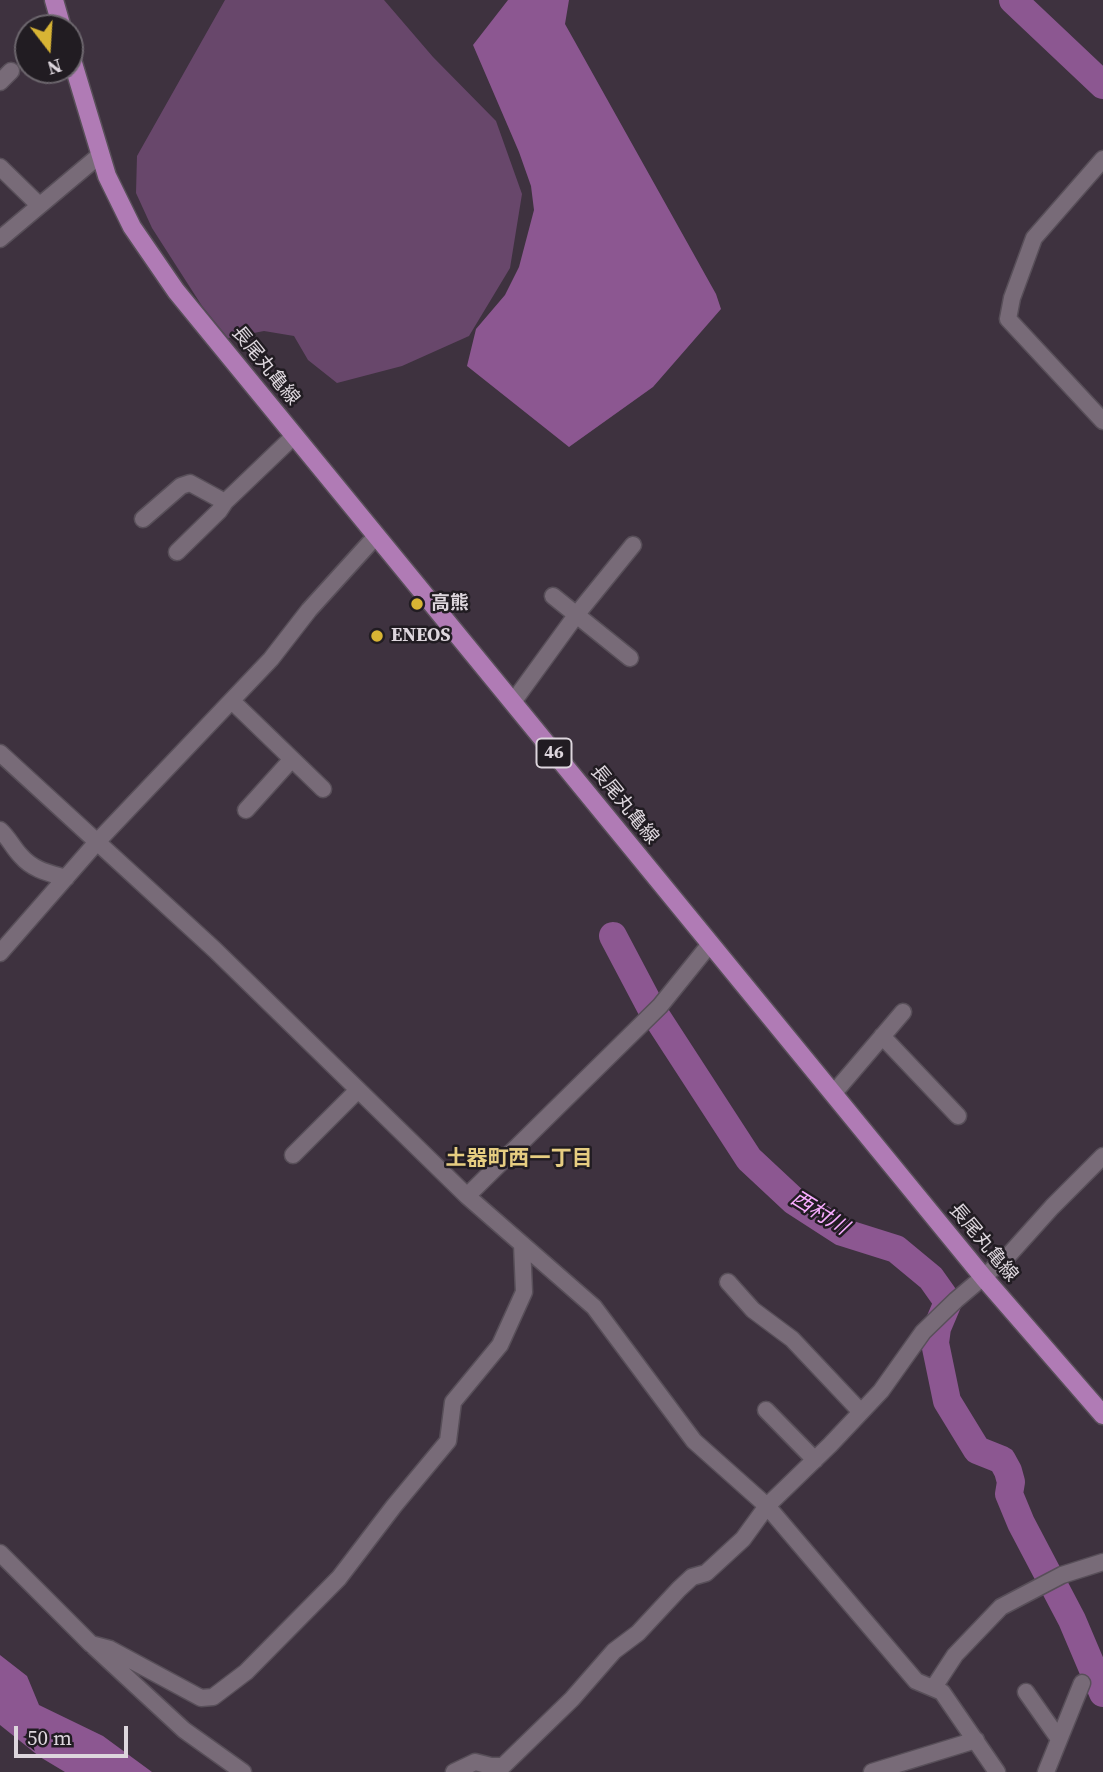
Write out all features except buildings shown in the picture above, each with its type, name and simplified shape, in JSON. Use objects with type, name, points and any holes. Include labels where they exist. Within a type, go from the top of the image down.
[{"type":"main road","name":"長尾丸亀線","points":[[79,84],[107,176],[139,238],[176,291],[984,1278],[1103,1415]]},
{"type":"street","points":[[0,239],[100,155]]},
{"type":"street","points":[[1103,159],[1034,238],[1012,298],[1008,319],[1103,421]]},
{"type":"street","points":[[0,167],[39,205]]},
{"type":"street","points":[[177,552],[295,435]]},
{"type":"street","points":[[143,519],[181,486],[190,483],[225,502]]},
{"type":"street","points":[[0,953],[97,842],[271,659],[309,610],[376,536]]},
{"type":"street","points":[[513,702],[577,614],[633,545]]},
{"type":"street","points":[[553,596],[630,657]]},
{"type":"street","points":[[232,701],[323,789]]},
{"type":"street","points":[[0,753],[215,950],[467,1196],[594,1307],[694,1441],[767,1506],[916,1681],[942,1692],[997,1772]]},
{"type":"street","points":[[246,810],[292,759]]},
{"type":"street","points":[[0,830],[35,869],[66,878]]},
{"type":"street","points":[[467,1196],[660,1006],[710,944]]},
{"type":"street","points":[[833,1094],[902,1012]]},
{"type":"street","points":[[883,1036],[958,1116]]},
{"type":"street","points":[[293,1154],[358,1090]]},
{"type":"street","points":[[454,1772],[475,1762],[503,1766],[572,1699],[614,1651],[638,1633],[692,1577],[706,1573],[743,1539],[767,1506],[881,1391],[923,1332],[1027,1237],[1052,1207],[1103,1156]]},
{"type":"street","points":[[91,1644],[110,1649],[201,1698],[213,1698],[246,1672],[339,1578],[448,1441],[453,1402],[500,1345],[524,1292],[522,1244]]},
{"type":"street","points":[[728,1282],[749,1315],[792,1339],[860,1411]]},
{"type":"street","points":[[797,1369],[810,1358]]},
{"type":"street","points":[[766,1410],[815,1460]]},
{"type":"street","points":[[0,1553],[91,1644],[184,1730],[243,1772]]},
{"type":"street","points":[[934,1687],[955,1655],[1001,1607],[1062,1575],[1103,1562]]},
{"type":"street","points":[[1046,1772],[1082,1682]]},
{"type":"street","points":[[1026,1692],[1059,1739]]},
{"type":"street","points":[[872,1772],[976,1740]]},
{"type":"shaded area","points":[[225,0],[384,0],[433,57],[496,121],[522,194],[510,268],[469,336],[402,366],[337,383],[308,360],[294,336],[264,331],[228,338],[202,306],[152,228],[136,193],[137,156]]},
{"type":"shaded area","points":[[508,0],[569,0],[565,24],[716,294],[721,309],[653,387],[569,447],[467,366],[476,329],[505,295],[519,267],[534,210],[531,186],[519,152],[473,45]]},
{"type":"shaded area","points":[[0,1655],[27,1676],[39,1705],[103,1736],[152,1772],[65,1772],[40,1757],[0,1725]]},
{"type":"waterway","points":[[1013,0],[1103,85]]},
{"type":"waterway","name":"西村川","points":[[613,936],[651,1008],[749,1159],[794,1201],[842,1232],[896,1249],[931,1278],[948,1302],[937,1328],[935,1343],[947,1401],[977,1450],[1002,1460],[1008,1471],[1011,1482],[1009,1494],[1021,1523],[1072,1620],[1103,1693]]},
{"type":"place","name":"高熊","points":[[417,604]]},
{"type":"place","name":"ENEOS","points":[[377,636]]},
{"type":"district","name":"土器町西一丁目","points":[[519,1160]]}]
